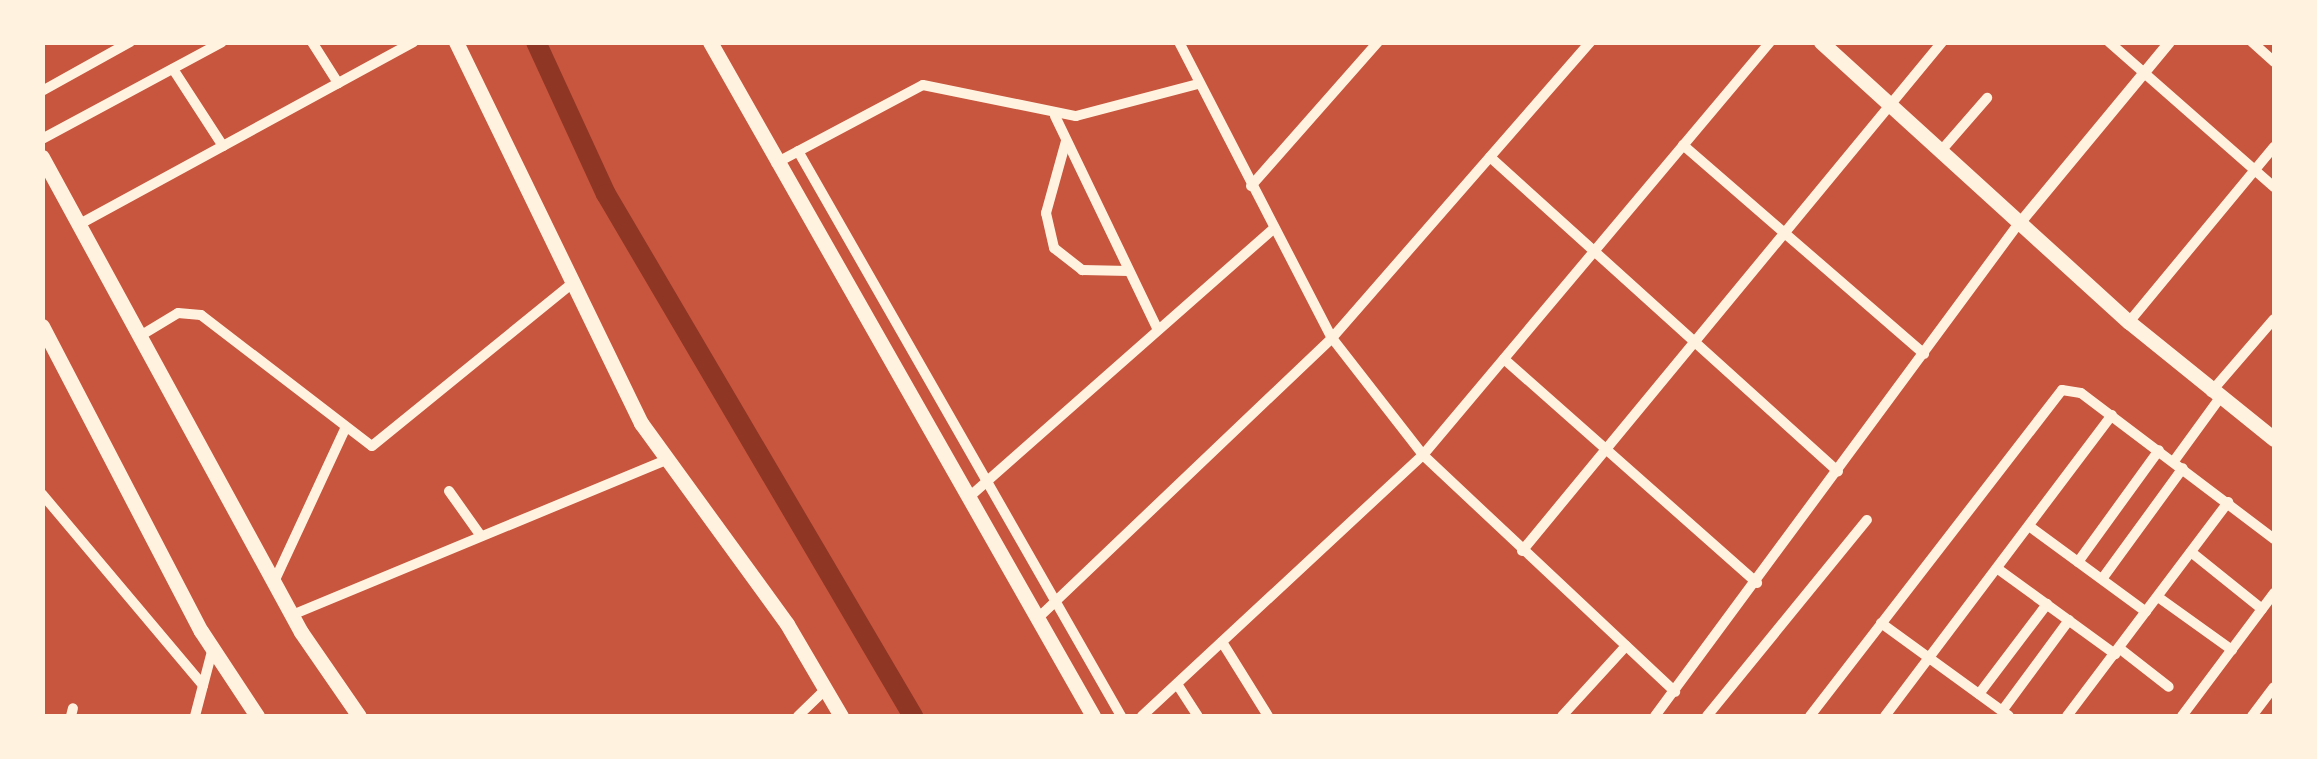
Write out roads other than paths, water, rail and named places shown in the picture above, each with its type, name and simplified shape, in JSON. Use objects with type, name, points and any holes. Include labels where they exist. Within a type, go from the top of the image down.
[{"type":"main road","points":[[456,42],[569,286],[662,460],[826,689],[841,716]]},
{"type":"main road","points":[[710,42],[1093,716]]},
{"type":"main road","points":[[1821,42],[2129,322],[2274,439]]},
{"type":"main road","points":[[42,158],[292,615],[359,716]]},
{"type":"main road","points":[[42,326],[212,651],[257,716]]},
{"type":"street","points":[[42,91],[130,42]]},
{"type":"street","points":[[42,139],[222,42]]},
{"type":"street","points":[[312,42],[338,83]]},
{"type":"street","points":[[78,225],[413,42]]},
{"type":"street","points":[[1179,42],[1332,338],[1423,455],[1675,692]]},
{"type":"street","points":[[1252,186],[1378,42]]},
{"type":"street","points":[[1142,716],[1423,455],[1770,42]]},
{"type":"street","points":[[1522,550],[1942,42]]},
{"type":"street","points":[[2108,42],[2274,186]]},
{"type":"street","points":[[1674,716],[1659,712],[2019,223],[2169,42]]},
{"type":"street","points":[[2252,42],[2274,62]]},
{"type":"street","points":[[1037,619],[1332,338],[1589,43]]},
{"type":"street","points":[[173,68],[223,146]]},
{"type":"street","points":[[776,164],[923,85],[1055,116],[1117,111],[1198,84]]},
{"type":"street","points":[[1940,152],[1986,98]]},
{"type":"street","points":[[1055,116],[1158,330]]},
{"type":"street","points":[[1066,140],[1046,213],[1054,248],[1082,270],[1130,271]]},
{"type":"street","points":[[1683,144],[1924,354]]},
{"type":"street","points":[[2129,322],[2274,147]]},
{"type":"street","points":[[798,151],[1120,716]]},
{"type":"street","points":[[1490,157],[1838,472]]},
{"type":"street","points":[[968,498],[1274,228]]},
{"type":"street","points":[[140,336],[178,313],[200,315],[365,444],[385,441],[569,286]]},
{"type":"street","points":[[2102,579],[2178,465],[2216,395],[2274,319]]},
{"type":"street","points":[[1504,359],[1757,583]]},
{"type":"street","points":[[1810,716],[2051,398],[2081,393],[2274,539]]},
{"type":"street","points":[[1885,716],[2112,415]]},
{"type":"street","points":[[274,582],[345,429]]},
{"type":"street","points":[[2078,562],[2159,450]]},
{"type":"street","points":[[292,615],[662,460]]},
{"type":"street","points":[[449,491],[480,536]]},
{"type":"street","points":[[42,494],[202,685]]},
{"type":"street","points":[[2073,715],[2228,502]]},
{"type":"street","points":[[1707,716],[1866,520]]},
{"type":"street","points":[[2030,526],[2146,612]]},
{"type":"street","points":[[2190,552],[2262,609]]},
{"type":"street","points":[[1998,569],[2169,687]]},
{"type":"street","points":[[2182,716],[2274,593]]},
{"type":"street","points":[[2158,597],[2232,650]]},
{"type":"street","points":[[1980,694],[2047,604]]},
{"type":"street","points":[[1881,623],[2006,714],[2069,620]]},
{"type":"street","points":[[1222,642],[1268,716]]},
{"type":"street","points":[[1562,716],[1626,646]]},
{"type":"street","points":[[195,716],[212,651]]},
{"type":"street","points":[[1177,684],[1198,716]]},
{"type":"street","points":[[2252,716],[2274,687]]},
{"type":"street","points":[[798,716],[826,689]]},
{"type":"waterway","points":[[536,42],[606,194],[913,716]]}]
